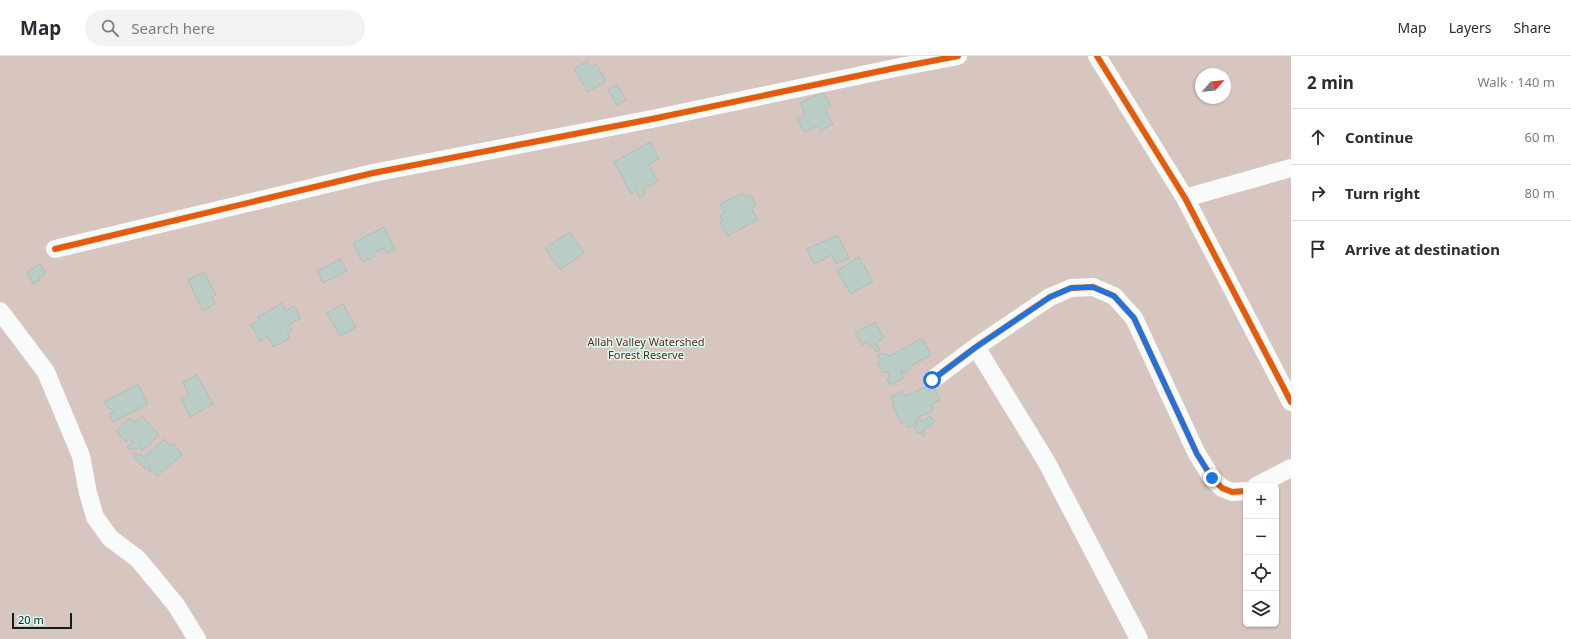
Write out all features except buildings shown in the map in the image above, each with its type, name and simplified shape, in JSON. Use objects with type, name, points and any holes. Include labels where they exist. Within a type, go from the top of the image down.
[{"type":"street","points":[[55,249],[373,173],[652,120],[958,56]]},
{"type":"street","points":[[1098,56],[1185,198],[1291,402]]},
{"type":"street","points":[[1185,198],[1291,168]]},
{"type":"street","points":[[932,380],[976,347],[1050,297],[1071,288],[1093,287],[1114,296],[1134,318],[1197,454],[1212,478],[1222,488],[1232,492],[1243,491]]},
{"type":"street","points":[[0,311],[46,372],[81,456],[88,493],[95,517],[110,538],[138,559],[176,606],[197,639]]},
{"type":"street","points":[[976,347],[1046,461],[1139,639]]},
{"type":"street","points":[[1262,483],[1291,468]]},
{"type":"green space","name":"Allah Valley Watershed Forest Reserve","points":[[0,56],[1291,56],[1291,639],[0,639]]},
{"type":"cycle path","points":[[55,249],[373,173],[652,119],[958,56]]},
{"type":"cycle path","points":[[1097,56],[1185,198],[1291,402]]},
{"type":"cycle path","points":[[932,380],[976,347],[1050,297],[1071,288],[1093,287],[1114,296],[1134,318],[1197,454],[1212,478],[1222,488],[1232,492],[1243,491]]},
{"type":"route","points":[[932,380],[976,347],[1050,297],[1071,288],[1093,287],[1114,296],[1134,318],[1197,454],[1212,478]]}]
